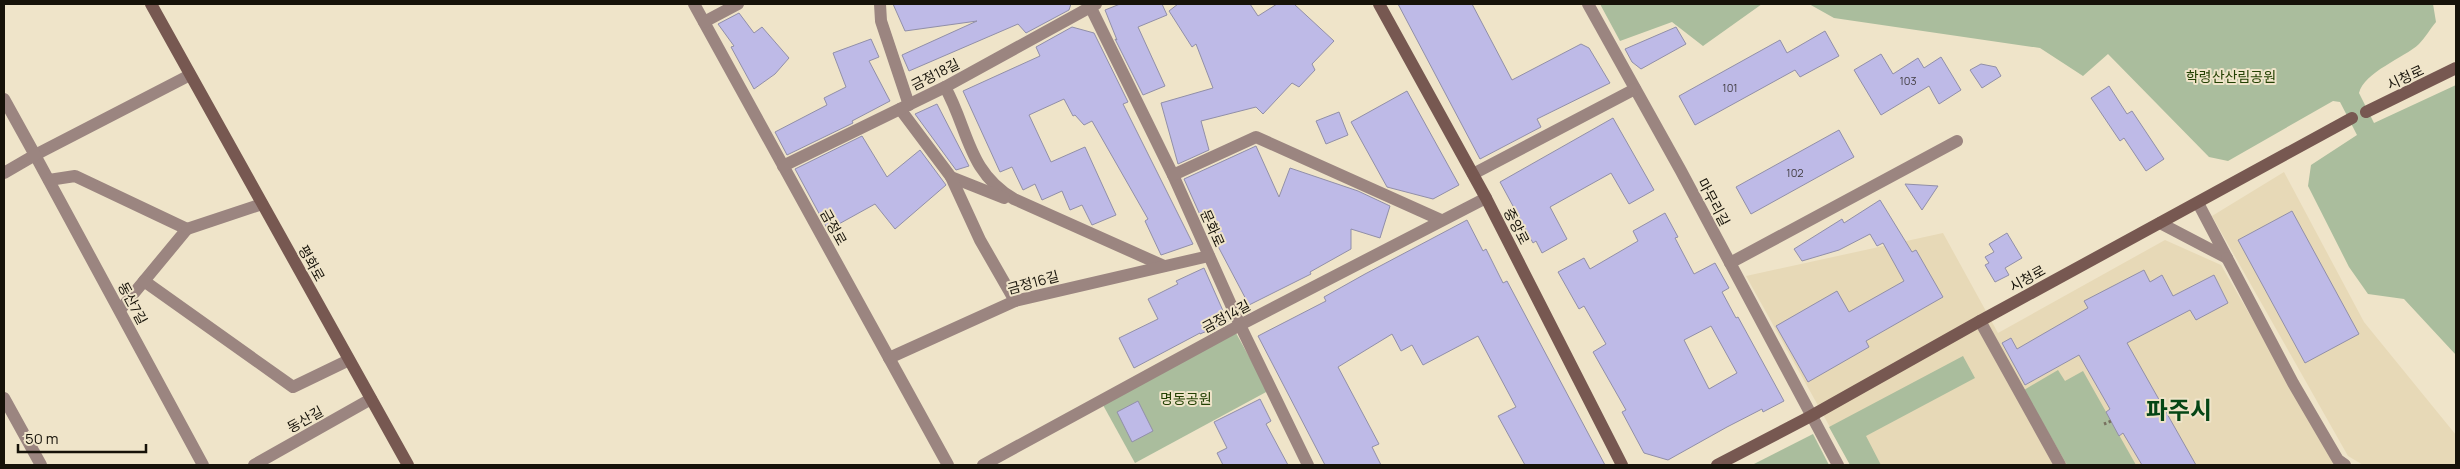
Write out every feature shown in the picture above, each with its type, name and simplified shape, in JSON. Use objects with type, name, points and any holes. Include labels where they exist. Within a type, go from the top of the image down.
[{"type":"street","name":"평화로","points":[[151,4],[408,465]]},
{"type":"street","name":"금정로","points":[[694,4],[948,465]]},
{"type":"street","points":[[704,22],[738,4]]},
{"type":"street","points":[[880,4],[881,21],[904,107],[951,177],[980,240],[1014,301]]},
{"type":"street","name":"중앙로","points":[[1379,4],[1486,198],[1622,465]]},
{"type":"street","name":"마무리길","points":[[1588,4],[1838,465]]},
{"type":"street","name":"금정18길","points":[[783,166],[945,87],[1092,5]]},
{"type":"street","name":"문화로","points":[[1092,5],[1173,175],[1240,325],[1308,465]]},
{"type":"street","name":"시청로","points":[[2366,112],[2456,68]]},
{"type":"street","points":[[4,173],[35,155],[190,76]]},
{"type":"street","points":[[945,87],[972,152],[988,180],[999,190],[1014,199],[1164,266]]},
{"type":"street","points":[[1472,174],[1635,89]]},
{"type":"street","name":"동산7길","points":[[4,99],[203,465]]},
{"type":"street","name":"시청로","points":[[1717,465],[1811,416],[1980,321],[2352,118]]},
{"type":"street","points":[[1173,175],[1256,137],[1440,220]]},
{"type":"street","points":[[1730,263],[1957,141]]},
{"type":"street","points":[[49,180],[75,176],[187,229]]},
{"type":"street","points":[[951,177],[996,196],[1014,199]]},
{"type":"street","name":"금정14길","points":[[983,465],[1240,325],[1440,220],[1486,198]]},
{"type":"street","points":[[2198,202],[2293,383],[2338,460],[2345,465]]},
{"type":"street","points":[[120,310],[187,229],[262,204]]},
{"type":"street","points":[[2160,223],[2227,258]]},
{"type":"street","name":"금정16길","points":[[889,358],[1014,301],[1209,256]]},
{"type":"street","points":[[144,281],[293,387],[349,360]]},
{"type":"street","points":[[1980,321],[2060,465]]},
{"type":"street","points":[[4,398],[41,465]]},
{"type":"street","name":"동산길","points":[[254,465],[371,399]]},
{"type":"path","points":[[2104,424],[2111,421]]},
{"type":"shaded area","points":[[2284,172],[2364,322],[2456,435],[2456,465],[2363,465],[2348,456],[2212,216]]},
{"type":"shaded area","points":[[1943,233],[1998,333],[2165,240],[2221,265],[2337,465],[1851,465],[1746,276]]},
{"type":"green space","points":[[1600,4],[1762,4],[1703,46],[1672,22],[1620,41]]},
{"type":"green space","name":"학령산산림공원","points":[[1809,4],[2433,4],[2436,22],[2421,42],[2368,78],[2362,85],[2359,93],[2374,123],[2456,85],[2456,355],[2404,299],[2368,294],[2349,267],[2308,186],[2311,165],[2357,135],[2340,102],[2333,101],[2228,161],[2209,157],[2108,54],[2083,76],[2040,48],[1834,18]]},
{"type":"green space","name":"명동공원","points":[[1236,333],[1268,391],[1135,463],[1103,405]]},
{"type":"green space","points":[[1963,356],[1975,378],[1866,436],[1881,465],[1850,465],[1829,427]]},
{"type":"green space","points":[[2058,370],[2065,381],[2083,371],[2136,465],[2067,465],[2024,390]]},
{"type":"green space","points":[[1813,434],[1829,465],[1752,465]]},
{"type":"building","points":[[893,4],[1071,4],[1069,10],[1026,33],[1018,24],[909,71],[902,55],[977,21],[905,31]]},
{"type":"building","points":[[1120,4],[1162,4],[1167,15],[1138,27],[1165,86],[1143,95],[1115,39],[1117,40],[1105,10]]},
{"type":"building","points":[[1178,4],[1250,4],[1258,16],[1277,4],[1294,4],[1334,41],[1312,64],[1315,70],[1299,87],[1292,83],[1263,114],[1256,107],[1201,121],[1209,150],[1178,164],[1161,103],[1213,88],[1196,44],[1192,47],[1169,11]]},
{"type":"building","points":[[1398,4],[1472,4],[1512,80],[1581,44],[1589,48],[1610,83],[1537,119],[1541,127],[1480,159]]},
{"type":"building","points":[[739,13],[754,33],[762,27],[789,58],[775,74],[754,89],[731,47],[734,46],[718,24]]},
{"type":"building","points":[[1072,27],[1094,33],[1128,102],[1123,104],[1193,244],[1161,255],[1145,221],[1148,219],[1092,121],[1084,125],[1075,115],[1073,116],[1064,99],[1029,115],[1051,162],[1085,147],[1116,215],[1092,225],[1082,205],[1070,210],[1062,191],[1042,200],[1035,184],[1023,190],[1012,167],[1000,172],[963,91],[1040,56],[1036,47]]},
{"type":"building","points":[[1676,27],[1686,44],[1641,69],[1632,62],[1625,49]]},
{"type":"building","points":[[1825,31],[1839,56],[1800,77],[1795,70],[1695,125],[1679,96],[1780,40],[1787,53]]},
{"type":"building","points":[[871,39],[879,57],[869,61],[890,101],[852,121],[853,123],[787,155],[775,132],[827,105],[824,98],[846,87],[833,53]]},
{"type":"building","points":[[1881,54],[1893,74],[1918,58],[1924,68],[1941,57],[1961,90],[1939,104],[1929,86],[1881,115],[1854,70]]},
{"type":"building","points":[[1981,64],[1996,67],[2001,76],[1982,88],[1970,70]]},
{"type":"building","points":[[2109,86],[2127,114],[2132,111],[2164,159],[2146,171],[2124,138],[2120,141],[2091,98]]},
{"type":"building","points":[[1407,91],[1459,185],[1433,199],[1387,187],[1351,122]]},
{"type":"building","points":[[937,104],[969,166],[956,170],[915,114]]},
{"type":"building","points":[[1339,112],[1348,135],[1326,144],[1316,121]]},
{"type":"building","points":[[1613,118],[1654,190],[1629,204],[1611,173],[1550,207],[1567,239],[1542,253],[1536,241],[1533,243],[1500,182]]},
{"type":"building","points":[[1839,130],[1854,157],[1751,214],[1736,187]]},
{"type":"building","points":[[862,136],[887,177],[920,150],[946,185],[895,229],[875,204],[828,230],[795,169]]},
{"type":"building","points":[[1256,146],[1279,197],[1290,168],[1358,191],[1390,206],[1380,238],[1351,229],[1351,249],[1310,272],[1311,274],[1249,305],[1201,217],[1184,179]]},
{"type":"building","points":[[1905,184],[1938,186],[1922,210]]},
{"type":"building","points":[[1880,200],[1912,252],[1916,250],[1943,297],[1866,341],[1869,347],[1808,382],[1776,326],[1837,291],[1849,312],[1904,281],[1883,243],[1877,246],[1870,234],[1839,250],[1802,261],[1794,249],[1842,219],[1844,223]]},
{"type":"building","points":[[2292,211],[2359,334],[2305,363],[2238,240]]},
{"type":"building","points":[[1665,213],[1678,237],[1675,238],[1694,274],[1715,263],[1729,288],[1722,292],[1736,318],[1738,317],[1784,401],[1763,412],[1762,409],[1668,460],[1644,453],[1622,412],[1626,410],[1593,352],[1606,344],[1584,306],[1579,309],[1558,272],[1584,258],[1590,269],[1638,241],[1633,231]],"holes":[[[1711,326],[1737,373],[1709,389],[1684,340]]]},
{"type":"building","points":[[1467,220],[1483,251],[1486,249],[1503,283],[1507,281],[1605,465],[1525,465],[1498,416],[1516,407],[1478,336],[1423,365],[1412,345],[1401,351],[1392,334],[1338,367],[1379,444],[1372,447],[1381,465],[1325,465],[1258,336],[1326,301],[1324,297]]},
{"type":"building","points":[[2007,233],[2022,258],[2005,268],[2009,275],[1995,282],[1985,265],[1989,263],[1985,257],[1994,252],[1989,244]]},
{"type":"building","points":[[1204,268],[1228,322],[1200,333],[1134,368],[1119,338],[1158,319],[1148,299],[1178,284],[1176,281]]},
{"type":"building","points":[[2144,270],[2150,282],[2162,275],[2173,296],[2214,275],[2228,303],[2196,320],[2190,310],[2127,343],[2196,465],[2142,465],[2123,433],[2119,436],[2106,412],[2110,409],[2079,355],[2025,385],[2002,343],[2011,338],[2017,349],[2088,308],[2084,301]]},
{"type":"building","points":[[1260,399],[1271,421],[1266,424],[1288,465],[1223,465],[1217,453],[1227,448],[1214,422]]},
{"type":"building","points":[[1138,401],[1153,431],[1132,442],[1117,412]]},
{"type":"district","name":"파주시","points":[[2179,409]]}]
